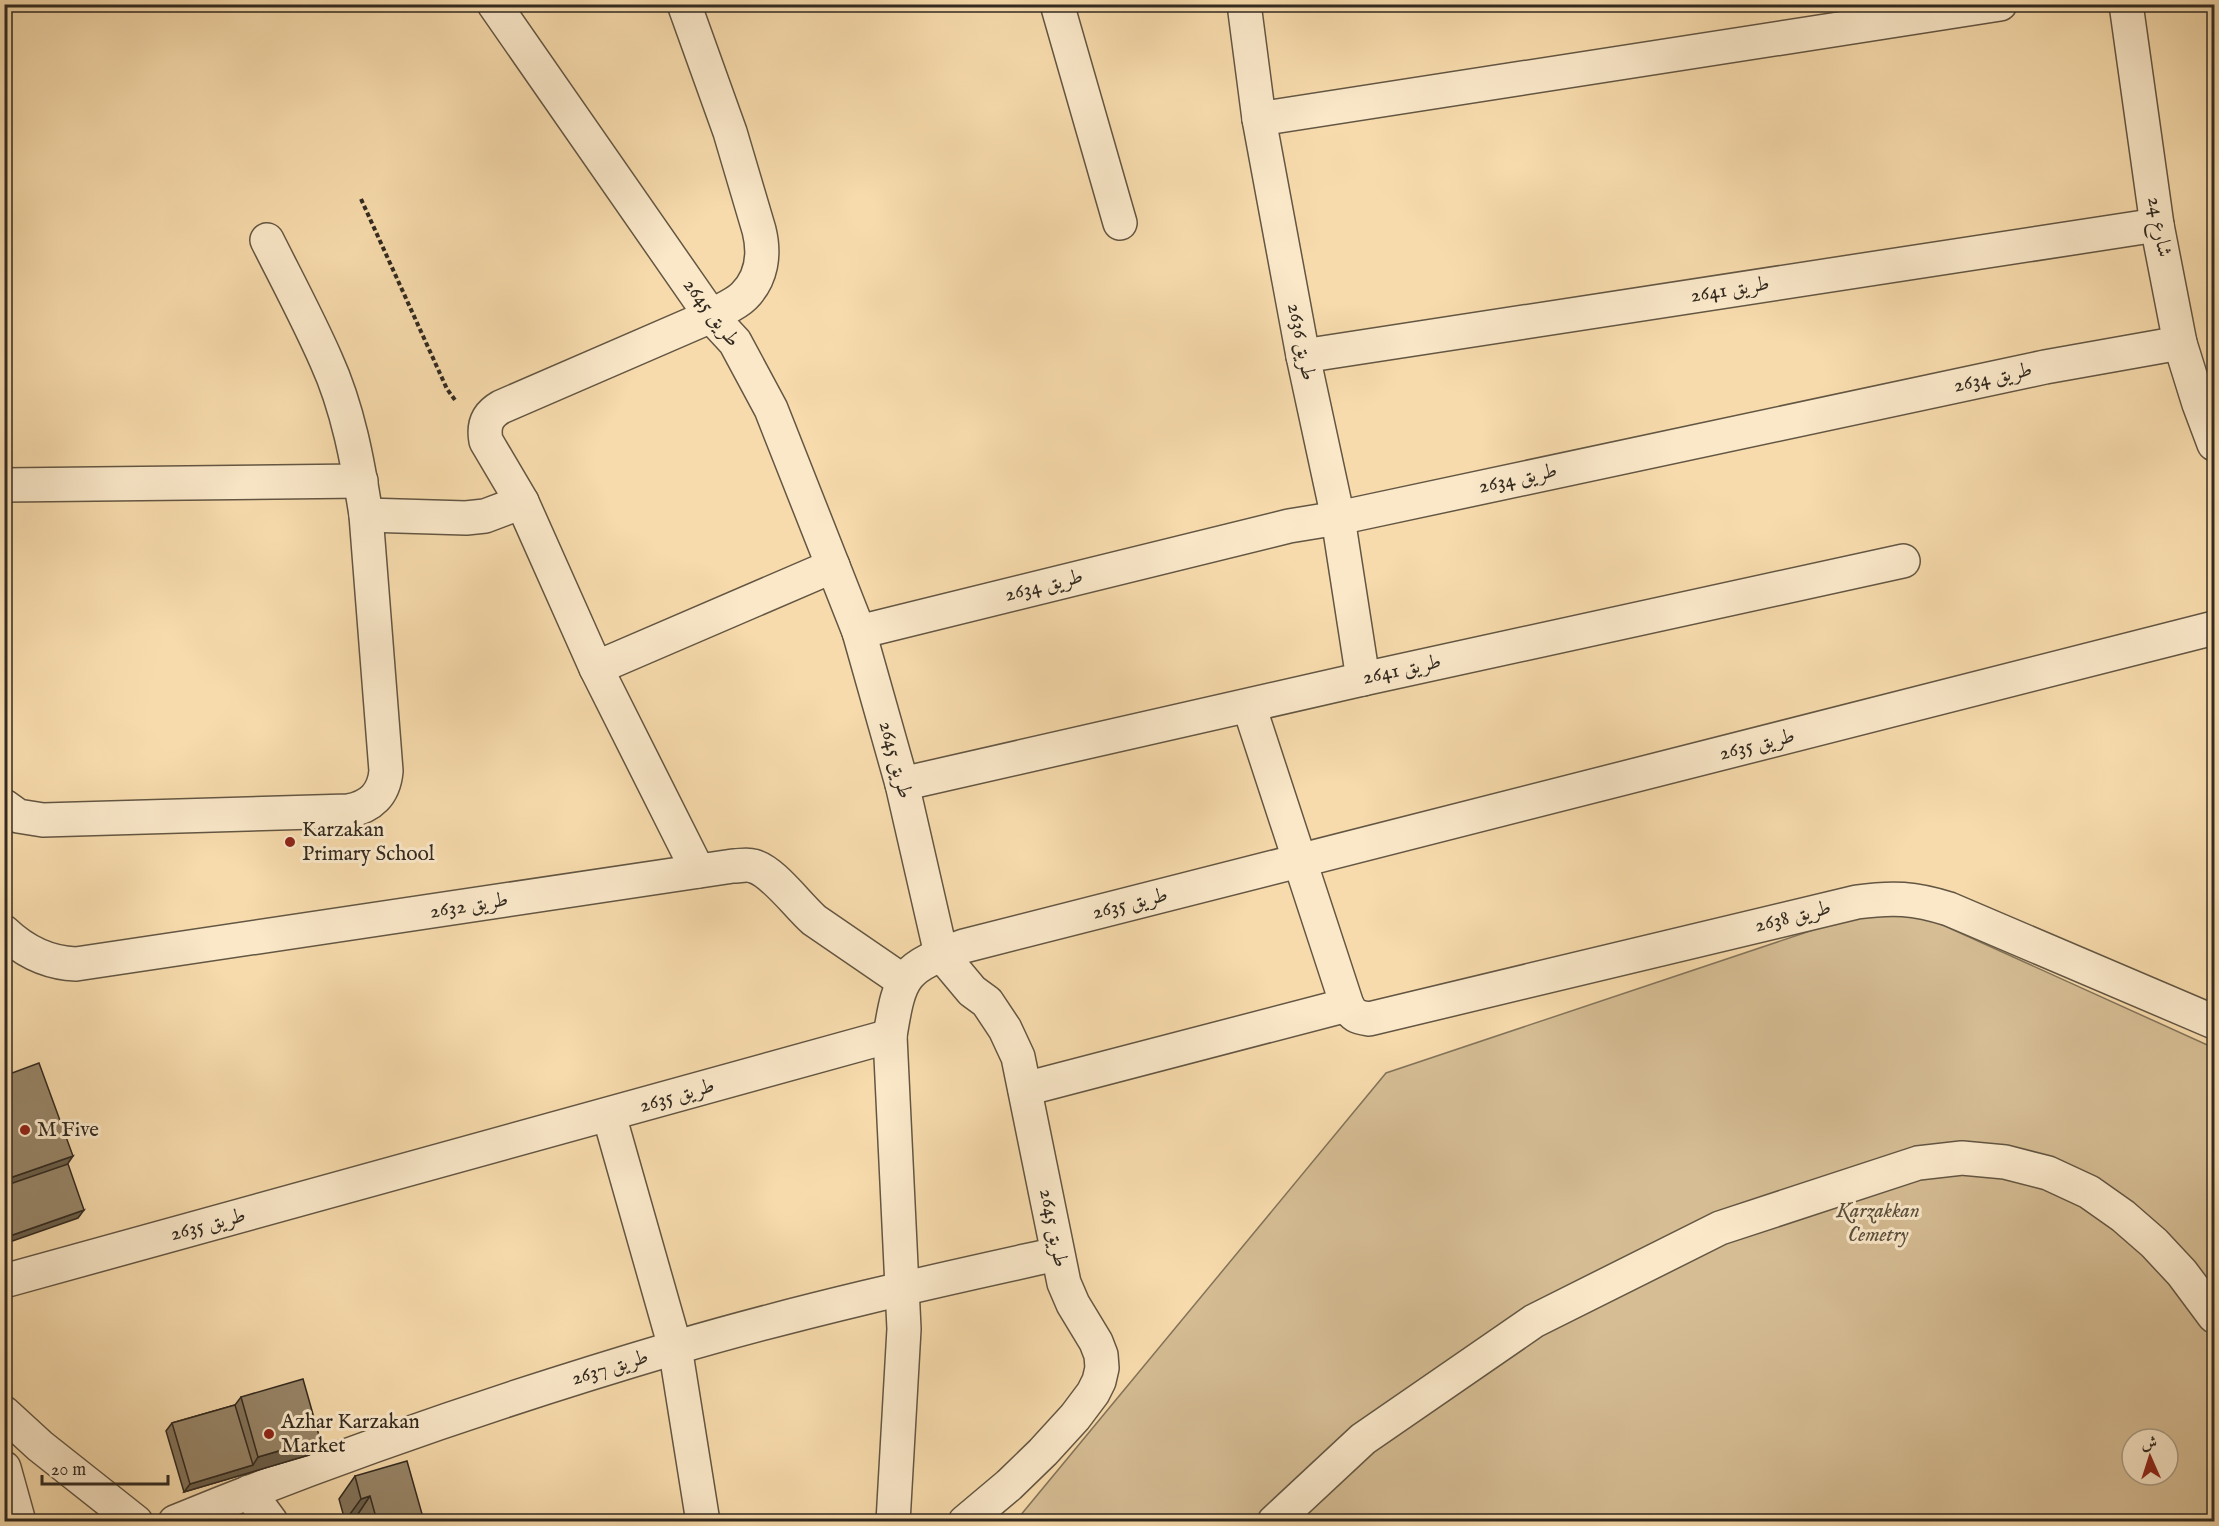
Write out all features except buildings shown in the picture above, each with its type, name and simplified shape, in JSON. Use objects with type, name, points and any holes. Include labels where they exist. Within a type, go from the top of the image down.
[{"type":"street","name":"طريق 2645","points":[[494,4],[711,316],[735,342],[771,409],[860,632],[902,784],[941,954],[972,991],[987,1002],[1005,1029],[1018,1058],[1064,1283],[1073,1304],[1096,1341],[1101,1354],[1102,1368],[1093,1393],[1075,1417],[1009,1485],[965,1521]]},
{"type":"street","points":[[684,4],[730,132],[763,244],[759,273],[743,298],[711,316],[501,407],[492,412],[484,430],[486,441],[522,502],[596,668],[698,871]]},
{"type":"street","points":[[1058,4],[1120,223]]},
{"type":"street","name":"طريق 2636","points":[[1244,4],[1259,119],[1303,356],[1338,518],[1363,678]]},
{"type":"street","points":[[1259,119],[2000,4]]},
{"type":"street","name":"شارع 24","points":[[2127,4],[2157,225],[2180,343],[2214,444]]},
{"type":"street","name":"طريق 2641","points":[[1303,356],[2157,225]]},
{"type":"street","points":[[4,806],[18,816],[43,820],[348,811],[360,809],[380,794],[385,783],[386,771],[366,515],[361,481],[347,420],[327,361],[267,240]]},
{"type":"street","name":"طريق 2634","points":[[860,632],[1289,526],[1338,518],[2045,367],[2180,343]]},
{"type":"street","points":[[4,485],[361,481]]},
{"type":"street","points":[[366,515],[466,518],[485,516],[522,502]]},
{"type":"street","name":"طريق 2641","points":[[902,784],[1363,678],[1903,561]]},
{"type":"street","points":[[596,668],[833,566]]},
{"type":"street","name":"طريق 2635","points":[[903,981],[914,968],[941,954],[964,946],[2214,628]]},
{"type":"street","points":[[1248,706],[1352,1011]]},
{"type":"street","name":"طريق 2632","points":[[4,932],[36,956],[49,961],[76,964],[751,865],[767,872],[814,920],[903,981]]},
{"type":"street","name":"طريق 2638","points":[[1025,1089],[1352,1011],[1369,1020],[1845,904],[1887,898],[1919,900],[1949,909],[2214,1022]]},
{"type":"street","points":[[893,1521],[903,1366],[903,1288],[890,1036],[895,1002],[903,981]]},
{"type":"street","name":"طريق 2635","points":[[4,1281],[890,1036]]},
{"type":"street","points":[[609,1115],[675,1347],[703,1521]]},
{"type":"street","points":[[1274,1521],[1363,1439],[1534,1321],[1720,1228],[1918,1163],[1962,1158],[2006,1162],[2048,1173],[2088,1192],[2154,1243],[2182,1273],[2214,1316]]},
{"type":"street","name":"طريق 2637","points":[[175,1521],[433,1425],[532,1391],[675,1347],[903,1288],[1057,1254]]},
{"type":"street","points":[[4,1413],[40,1446],[136,1521]]},
{"type":"street","points":[[4,1453],[40,1446]]},
{"type":"street","points":[[4,1468],[19,1521]]},
{"type":"street","points":[[249,1492],[271,1521]]},
{"type":"path","points":[[361,200],[447,389],[470,418],[484,430]]},
{"type":"green space","name":"Karzakkan Cemetry","points":[[1894,903],[2214,1048],[2214,1521],[1015,1522],[1386,1073]]},
{"type":"place","name":"Karzakan Primary School","points":[[290,842]]},
{"type":"place","name":"M Five","points":[[25,1130]]},
{"type":"place","name":"Azhar Karzakan Market","points":[[269,1434]]}]
